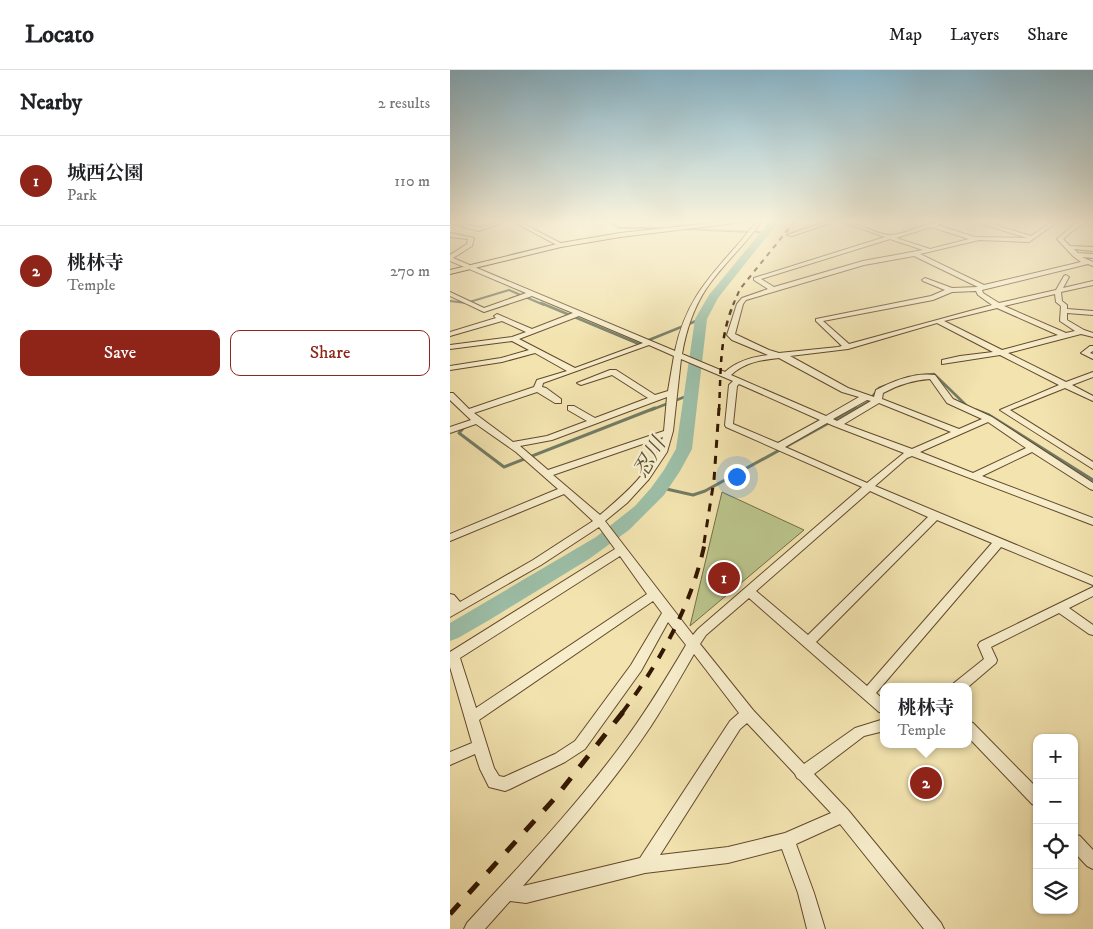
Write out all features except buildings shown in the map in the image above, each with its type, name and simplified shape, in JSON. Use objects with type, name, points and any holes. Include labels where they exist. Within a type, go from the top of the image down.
[{"type":"main road","points":[[450,272],[493,261]]},
{"type":"street","points":[[456,261],[710,368],[827,420],[911,454],[1093,522]]},
{"type":"street","points":[[450,598],[454,611],[568,544],[600,522],[633,493],[663,450],[672,392],[687,319],[696,299],[727,261]]},
{"type":"street","points":[[772,289],[756,279],[815,261]]},
{"type":"street","points":[[874,261],[772,289],[742,301],[731,334],[766,352],[779,355],[845,390],[878,400],[959,432]]},
{"type":"street","points":[[929,261],[981,288]]},
{"type":"street","points":[[848,347],[818,320],[933,298],[951,290],[981,288],[1089,264]]},
{"type":"street","points":[[1066,276],[1058,291],[1059,302],[1064,305],[1063,321],[1082,332],[1093,335]]},
{"type":"street","points":[[925,280],[951,290]]},
{"type":"street","points":[[726,375],[736,366],[754,360],[779,355],[848,347],[997,305],[1093,283]]},
{"type":"street","points":[[981,288],[980,294],[997,305],[1065,335]]},
{"type":"street","points":[[450,294],[530,331]]},
{"type":"street","points":[[484,310],[532,294]]},
{"type":"street","points":[[1064,311],[1093,313]]},
{"type":"street","points":[[450,347],[513,338],[580,313]]},
{"type":"street","points":[[450,334],[501,319]]},
{"type":"street","points":[[938,321],[1093,399]]},
{"type":"street","points":[[945,362],[960,358],[1000,353],[1082,332]]},
{"type":"street","points":[[513,338],[574,371]]},
{"type":"street","points":[[537,389],[540,382],[544,380],[574,371],[649,342]]},
{"type":"street","points":[[1093,348],[1085,353],[1093,356]]},
{"type":"street","points":[[450,368],[502,360],[536,350]]},
{"type":"street","points":[[580,383],[613,372],[654,398]]},
{"type":"street","points":[[1093,374],[1004,410],[1093,466]]},
{"type":"street","points":[[878,400],[879,392],[887,387],[921,377],[932,376],[950,401],[989,418],[1093,487]]},
{"type":"street","points":[[738,380],[733,385],[729,425],[868,488],[1093,581]]},
{"type":"street","points":[[468,412],[537,389],[544,390],[558,401]]},
{"type":"street","points":[[512,445],[549,438],[672,392]]},
{"type":"street","points":[[450,395],[477,421],[512,445],[600,522],[654,595],[748,714],[802,774],[843,815],[935,929]]},
{"type":"street","points":[[778,447],[866,397]]},
{"type":"street","points":[[837,424],[878,400]]},
{"type":"street","points":[[571,408],[594,421]]},
{"type":"street","points":[[473,929],[616,765],[647,721],[702,632],[904,456],[989,418]]},
{"type":"street","points":[[450,430],[477,421]]},
{"type":"street","points":[[545,474],[667,434]]},
{"type":"street","points":[[974,478],[978,474],[1034,448]]},
{"type":"street","points":[[450,538],[565,490]]},
{"type":"street","points":[[809,642],[934,516]]},
{"type":"street","points":[[868,694],[999,542]]},
{"type":"street","points":[[622,550],[451,657],[454,659],[487,769],[494,782],[505,784],[560,758],[580,745],[636,668],[668,612]]},
{"type":"street","points":[[964,683],[991,660],[984,645],[1065,610],[1093,591]]},
{"type":"street","points":[[748,592],[756,596],[880,704]]},
{"type":"street","points":[[472,718],[654,595]]},
{"type":"street","points":[[1065,610],[1093,631]]},
{"type":"street","points":[[645,865],[735,725],[748,714]]},
{"type":"street","points":[[802,774],[860,732],[880,726]]},
{"type":"street","points":[[972,731],[1033,795]]},
{"type":"street","points":[[450,759],[481,745]]},
{"type":"street","points":[[506,892],[526,895],[645,865],[728,855],[787,840],[843,815]]},
{"type":"street","points":[[787,840],[806,893],[816,929]]},
{"type":"street","points":[[1078,845],[1093,861]]},
{"type":"green space","points":[[722,492],[804,530],[690,626]]},
{"type":"waterway","name":"忍川","points":[[450,633],[528,588],[603,541],[641,509],[658,491],[684,449],[701,319],[713,297],[742,261]]},
{"type":"waterway","points":[[450,301],[466,303],[509,290],[544,305]]},
{"type":"waterway","points":[[541,303],[639,344],[701,319]]},
{"type":"waterway","points":[[915,376],[934,374],[968,407]]},
{"type":"waterway","points":[[854,410],[868,402],[879,388],[909,377]]},
{"type":"waterway","points":[[651,410],[692,394]]},
{"type":"waterway","points":[[466,425],[459,433],[504,467],[655,408]]},
{"type":"waterway","points":[[662,488],[693,495],[705,491],[856,408]]},
{"type":"waterway","points":[[976,410],[989,415],[1093,480]]},
{"type":"railway","points":[[733,305],[740,289],[763,261]]},
{"type":"railway","points":[[719,410],[723,342],[734,303]]},
{"type":"railway","points":[[704,543],[714,480],[719,408]]},
{"type":"railway","points":[[622,713],[649,674],[673,632],[692,588],[705,542]]},
{"type":"railway","points":[[450,914],[555,798],[623,712]]},
{"type":"place","name":"城西公園","points":[[724,578]]},
{"type":"place","name":"桃林寺","points":[[926,783]]}]
